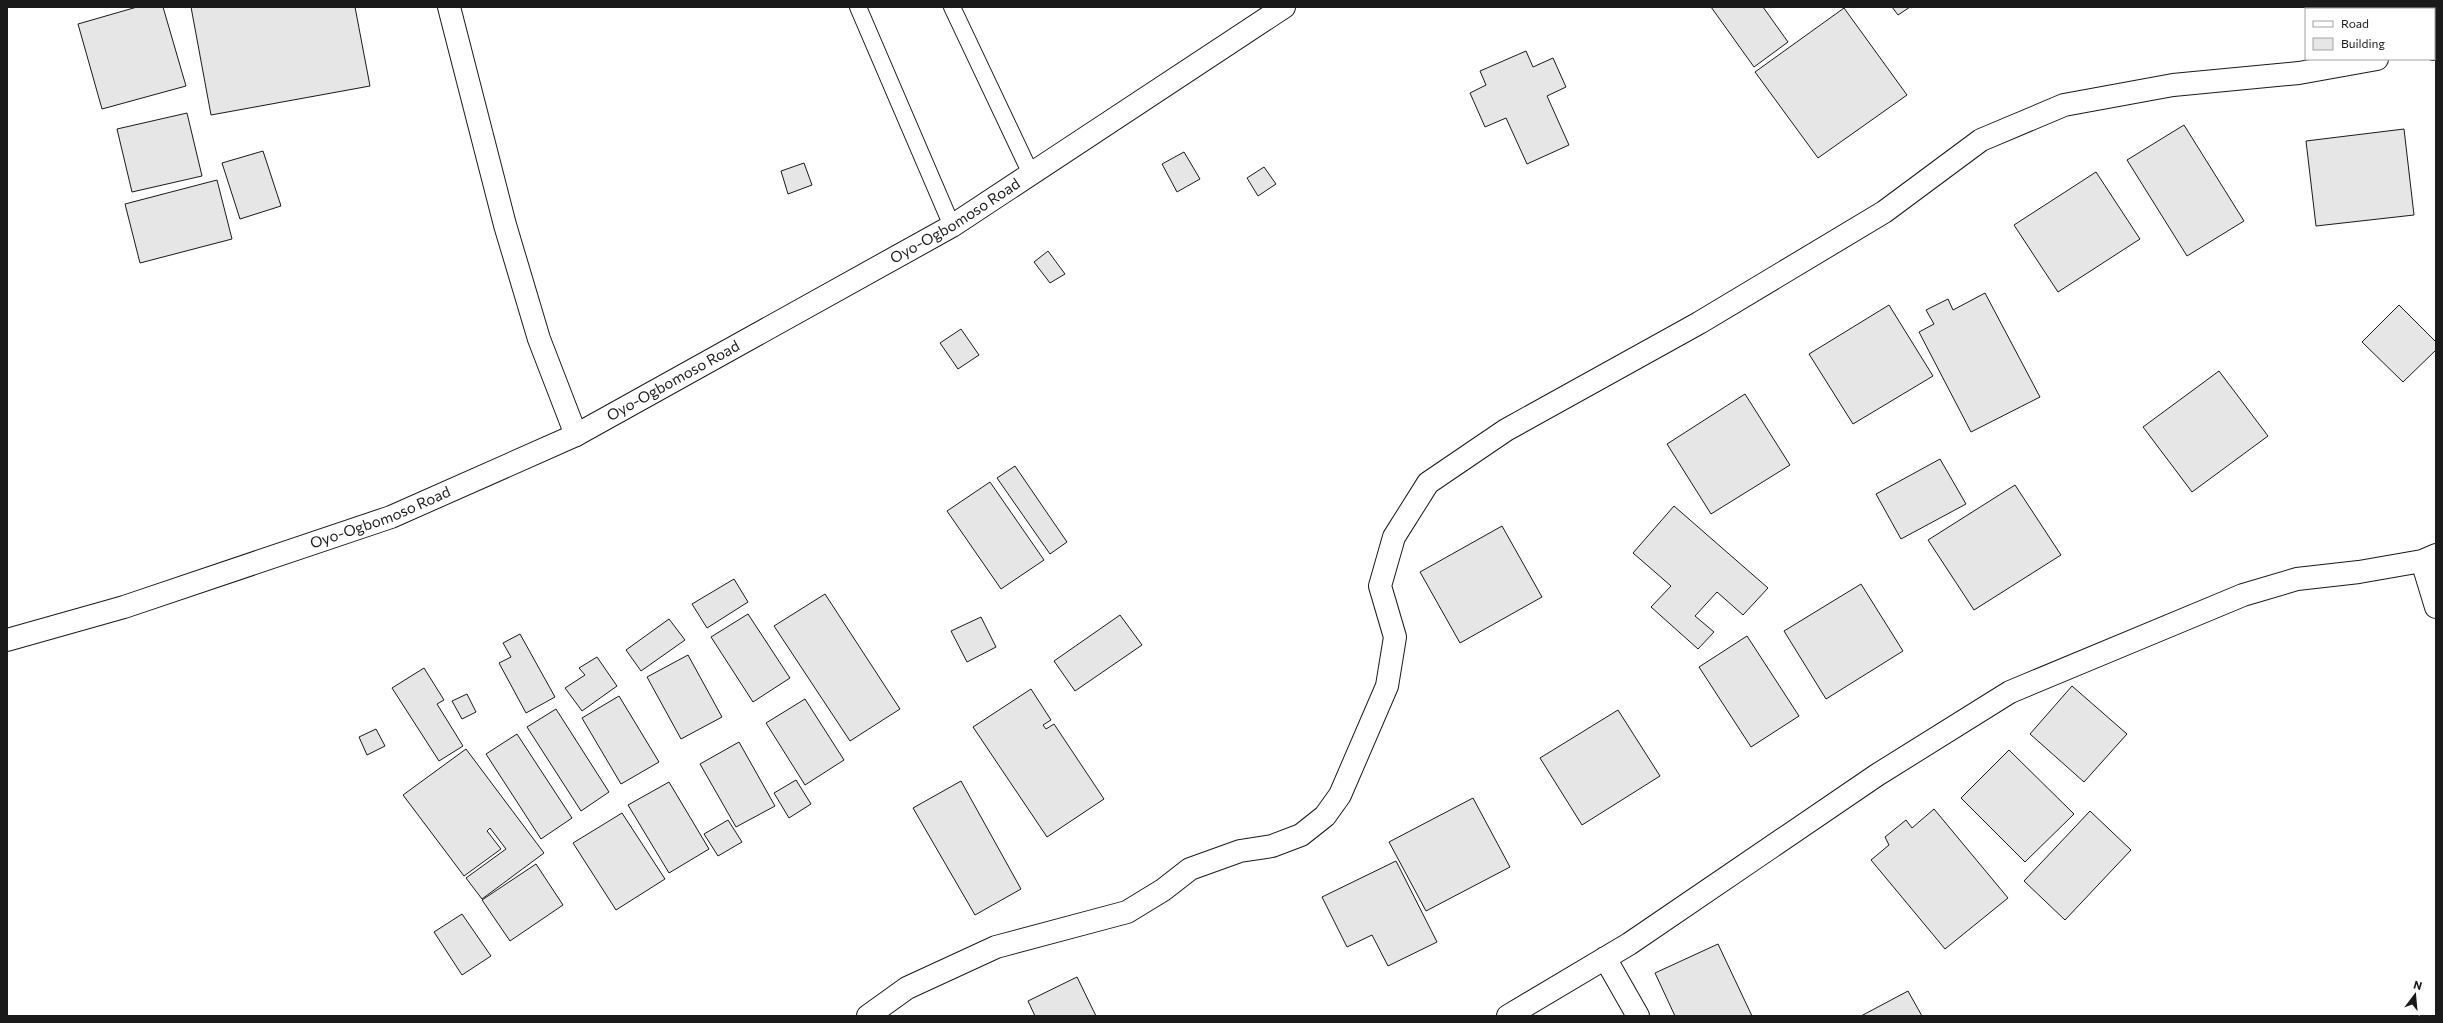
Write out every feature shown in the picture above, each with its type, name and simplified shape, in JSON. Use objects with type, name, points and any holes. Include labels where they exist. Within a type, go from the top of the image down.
[{"type":"main road","points":[[449,7],[505,225],[537,331],[576,435]]},
{"type":"main road","name":"Oyo-Ogbomoso Road","points":[[7,640],[124,607],[391,517],[576,435],[952,226],[1284,7]]},
{"type":"main road","points":[[868,1016],[906,988],[996,947],[1128,912],[1163,890],[1190,869],[1240,851],[1272,846],[1301,835],[1325,816],[1340,795],[1387,686],[1395,637],[1380,586],[1394,537],[1428,483],[1506,430],[1699,323],[1884,212],[1981,140],[2064,105],[2174,85],[2299,73],[2371,60]]},
{"type":"main road","points":[[1508,1016],[1636,939],[1877,775],[2010,692],[2243,595],[2297,579],[2359,572],[2429,558],[2436,607]]},
{"type":"main road","points":[[1605,958],[1638,1016]]},
{"type":"lane","points":[[858,7],[952,226]]},
{"type":"lane","points":[[952,7],[1031,174]]},
{"type":"building","points":[[137,7],[163,7],[186,86],[102,109],[78,24]]},
{"type":"building","points":[[191,7],[355,7],[370,86],[211,115]]},
{"type":"building","points":[[1711,7],[1763,7],[1788,42],[1754,67]]},
{"type":"building","points":[[1892,7],[1910,7],[1898,15]]},
{"type":"building","points":[[1844,8],[1907,95],[1818,158],[1755,72]]},
{"type":"building","points":[[1526,51],[1533,67],[1553,58],[1566,87],[1547,96],[1569,145],[1527,164],[1506,118],[1485,127],[1470,93],[1486,85],[1480,71]]},
{"type":"building","points":[[187,113],[202,176],[132,192],[117,129]]},
{"type":"building","points":[[2184,125],[2244,221],[2187,256],[2127,160]]},
{"type":"building","points":[[2404,129],[2414,215],[2316,226],[2306,141]]},
{"type":"building","points":[[263,151],[281,206],[240,219],[222,163]]},
{"type":"building","points":[[1184,152],[1200,179],[1177,192],[1162,164]]},
{"type":"building","points":[[804,163],[812,185],[788,194],[781,171]]},
{"type":"building","points":[[1264,167],[1276,184],[1258,196],[1247,178]]},
{"type":"building","points":[[2096,172],[2140,239],[2058,292],[2014,225]]},
{"type":"building","points":[[217,180],[232,239],[140,263],[125,204]]},
{"type":"building","points":[[1048,251],[1065,274],[1050,283],[1034,262]]},
{"type":"building","points":[[1985,293],[2040,397],[1971,432],[1919,332],[1934,324],[1926,310],[1948,299],[1953,310]]},
{"type":"building","points":[[1889,305],[1933,376],[1853,424],[1809,354]]},
{"type":"building","points":[[2399,305],[2436,342],[2436,350],[2403,382],[2362,342]]},
{"type":"building","points":[[961,329],[979,355],[958,369],[940,343]]},
{"type":"building","points":[[2219,371],[2268,436],[2192,492],[2143,427]]},
{"type":"building","points":[[1745,394],[1790,465],[1711,514],[1667,444]]},
{"type":"building","points":[[1940,459],[1966,504],[1901,539],[1876,494]]},
{"type":"building","points":[[1015,466],[1067,542],[1050,554],[997,478]]},
{"type":"building","points":[[990,482],[1044,560],[1001,589],[947,511]]},
{"type":"building","points":[[2015,485],[2061,555],[1974,610],[1928,540]]},
{"type":"building","points":[[1674,506],[1768,588],[1743,615],[1717,592],[1695,616],[1714,632],[1698,649],[1651,607],[1671,586],[1633,553]]},
{"type":"building","points":[[1502,526],[1542,597],[1460,643],[1420,572]]},
{"type":"building","points":[[734,579],[748,602],[707,628],[692,604]]},
{"type":"building","points":[[1861,584],[1903,651],[1826,699],[1784,631]]},
{"type":"building","points":[[825,594],[900,709],[850,741],[774,626]]},
{"type":"building","points":[[748,614],[790,678],[753,702],[711,637]]},
{"type":"building","points":[[1120,615],[1142,645],[1075,691],[1054,661]]},
{"type":"building","points":[[981,617],[996,647],[967,662],[951,631]]},
{"type":"building","points":[[669,619],[685,640],[641,671],[626,650]]},
{"type":"building","points":[[520,634],[555,697],[526,713],[499,663],[511,657],[503,643]]},
{"type":"building","points":[[1747,636],[1799,716],[1751,747],[1699,667]]},
{"type":"building","points":[[688,655],[722,717],[681,739],[647,677]]},
{"type":"building","points":[[597,657],[617,686],[582,711],[565,688],[585,675],[579,668]]},
{"type":"building","points":[[424,668],[444,700],[437,704],[463,746],[439,761],[392,688]]},
{"type":"building","points":[[2072,686],[2127,734],[2084,782],[2030,734]]},
{"type":"building","points":[[1031,689],[1051,720],[1043,725],[1046,729],[1054,724],[1104,799],[1047,837],[973,727]]},
{"type":"building","points":[[467,694],[476,712],[462,719],[452,701]]},
{"type":"building","points":[[619,696],[659,762],[621,784],[582,718]]},
{"type":"building","points":[[805,699],[844,760],[805,785],[766,723]]},
{"type":"building","points":[[556,709],[609,792],[581,811],[527,727]]},
{"type":"building","points":[[1618,710],[1660,776],[1582,825],[1540,758]]},
{"type":"building","points":[[376,729],[385,746],[367,755],[359,737]]},
{"type":"building","points":[[517,734],[572,818],[541,839],[486,754]]},
{"type":"building","points":[[739,742],[775,806],[736,827],[700,764]]},
{"type":"building","points":[[466,749],[544,853],[482,899],[466,878],[506,849],[490,828],[487,831],[501,849],[464,876],[403,795]]},
{"type":"building","points":[[2009,750],[2074,814],[2025,862],[1961,798]]},
{"type":"building","points":[[796,780],[811,804],[789,818],[774,793]]},
{"type":"building","points":[[961,781],[1021,889],[975,915],[913,808]]},
{"type":"building","points":[[669,782],[709,849],[669,873],[628,805]]},
{"type":"building","points":[[1473,798],[1510,867],[1426,911],[1389,842]]},
{"type":"building","points":[[1934,809],[2008,898],[1945,949],[1871,860],[1889,845],[1885,837],[1906,820],[1912,828]]},
{"type":"building","points":[[2090,811],[2131,850],[2065,920],[2024,881]]},
{"type":"building","points":[[622,813],[665,879],[616,910],[573,843]]},
{"type":"building","points":[[728,820],[742,842],[718,856],[704,834]]},
{"type":"building","points":[[1396,861],[1437,942],[1388,966],[1372,935],[1347,947],[1322,897]]},
{"type":"building","points":[[536,864],[563,905],[510,941],[482,900]]},
{"type":"building","points":[[462,914],[491,956],[462,975],[434,932]]},
{"type":"building","points":[[1718,944],[1752,1016],[1675,1016],[1655,973]]},
{"type":"building","points":[[1077,977],[1096,1016],[1035,1016],[1028,1001]]},
{"type":"building","points":[[1908,991],[1922,1016],[1861,1016]]}]
